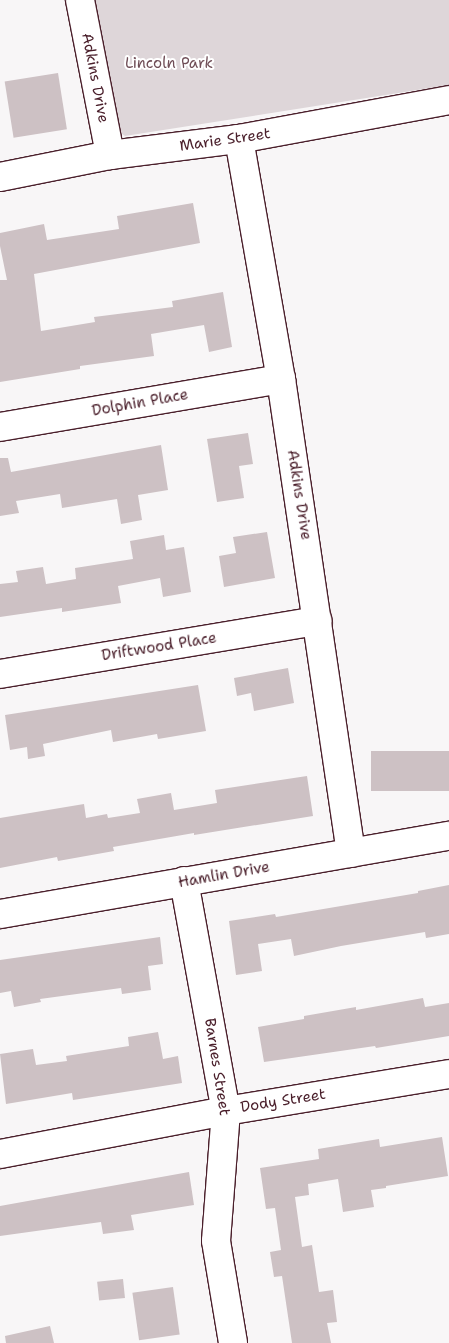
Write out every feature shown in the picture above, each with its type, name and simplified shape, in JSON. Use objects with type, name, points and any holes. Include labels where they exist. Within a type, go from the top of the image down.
[{"type":"street","name":"Adkins Drive","points":[[80,0],[110,155]]},
{"type":"street","name":"Marie Street","points":[[0,177],[110,155],[239,139],[449,100]]},
{"type":"street","name":"Adkins Drive","points":[[239,139],[281,379],[351,853]]},
{"type":"street","name":"Dolphin Place","points":[[0,427],[281,379]]},
{"type":"street","name":"Driftwood Place","points":[[0,674],[318,621]]},
{"type":"street","name":"Hamlin Drive","points":[[0,914],[449,836]]},
{"type":"street","name":"Barnes Street","points":[[184,881],[226,1111],[216,1240],[233,1343]]},
{"type":"street","name":"Dody Street","points":[[0,1154],[226,1111],[449,1074]]},
{"type":"green space","name":"Lincoln Park","points":[[94,0],[449,0],[449,85],[125,136],[113,127]]},
{"type":"building","points":[[58,73],[67,129],[14,138],[5,81]]},
{"type":"building","points":[[193,203],[200,243],[34,274],[41,331],[95,322],[94,317],[173,307],[172,301],[223,292],[232,347],[209,352],[204,325],[151,334],[154,356],[80,366],[80,369],[0,382],[0,280],[7,280],[0,246],[0,233],[44,224],[47,240],[119,229],[117,216]]},
{"type":"building","points":[[248,433],[253,464],[239,466],[244,498],[217,502],[207,439]]},
{"type":"building","points":[[161,445],[168,490],[138,495],[142,520],[121,524],[117,499],[62,508],[60,494],[16,501],[19,513],[0,516],[0,458],[8,458],[11,472]]},
{"type":"building","points":[[267,532],[275,578],[224,587],[219,556],[236,553],[233,537]]},
{"type":"building","points":[[164,535],[166,550],[184,547],[191,592],[163,597],[160,578],[118,586],[121,603],[62,612],[62,608],[0,617],[0,584],[18,582],[16,571],[43,567],[46,584],[76,579],[75,568],[133,559],[130,541]]},
{"type":"building","points":[[288,668],[294,703],[254,711],[251,693],[237,696],[234,678]]},
{"type":"building","points":[[198,685],[206,731],[158,739],[157,734],[113,742],[111,730],[43,744],[45,756],[28,759],[27,747],[10,750],[5,715]]},
{"type":"building","points":[[371,751],[449,751],[449,791],[371,791]]},
{"type":"building","points":[[307,776],[313,816],[194,835],[194,833],[113,847],[114,851],[58,861],[57,857],[0,868],[0,818],[84,804],[86,818],[107,814],[108,818],[140,813],[137,799],[171,793],[174,810],[217,803],[215,790]]},
{"type":"building","points":[[449,885],[449,934],[426,938],[425,932],[294,956],[291,939],[258,944],[262,971],[236,975],[229,921],[275,914],[276,917],[418,893],[418,891]]},
{"type":"building","points":[[160,937],[163,964],[148,966],[151,990],[122,994],[121,988],[40,999],[41,1002],[14,1007],[11,991],[0,993],[0,960]]},
{"type":"building","points":[[423,998],[425,1007],[449,1003],[449,1036],[376,1048],[375,1046],[264,1062],[258,1027],[304,1019],[304,1016],[356,1007],[356,1010]]},
{"type":"building","points":[[158,1032],[163,1059],[178,1056],[182,1083],[73,1100],[72,1093],[6,1104],[0,1054],[33,1049],[36,1065],[67,1061],[66,1056],[129,1046],[128,1037]]},
{"type":"building","points":[[442,1137],[448,1176],[371,1190],[374,1207],[343,1212],[338,1179],[308,1184],[309,1195],[295,1197],[302,1247],[312,1245],[319,1292],[333,1290],[337,1322],[327,1323],[331,1343],[292,1343],[282,1276],[274,1277],[270,1252],[281,1250],[275,1208],[266,1209],[260,1168],[319,1159],[318,1149],[379,1139],[380,1147]]},
{"type":"building","points":[[189,1172],[194,1205],[131,1215],[134,1230],[103,1234],[101,1222],[0,1236],[0,1206]]},
{"type":"building","points":[[123,1279],[125,1298],[99,1301],[97,1282]]},
{"type":"building","points":[[173,1287],[180,1335],[139,1340],[132,1293]]},
{"type":"building","points":[[50,1326],[54,1343],[6,1343],[5,1336]]}]
